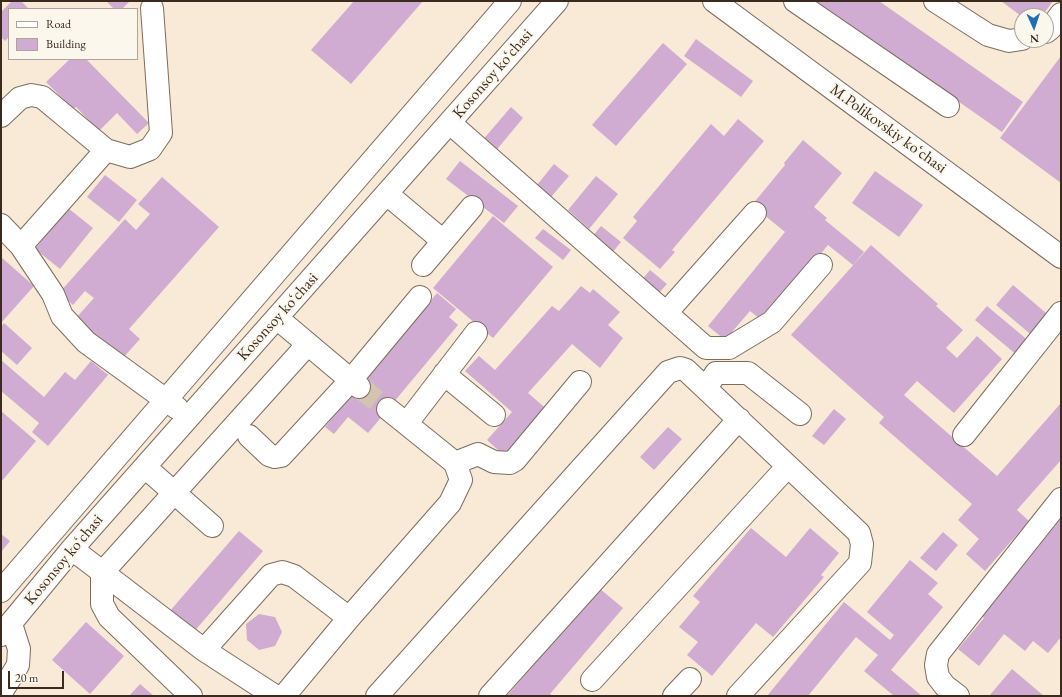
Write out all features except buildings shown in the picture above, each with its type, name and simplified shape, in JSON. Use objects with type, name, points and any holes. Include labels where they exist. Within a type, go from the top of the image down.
[{"type":"street","name":"Kosonsoy koʻchasi","points":[[1,591],[510,1]]},
{"type":"street","name":"Kosonsoy koʻchasi","points":[[6,629],[72,549],[557,1]]},
{"type":"street","name":"M.Polikovskiy koʻchasi","points":[[714,1],[1061,257]]},
{"type":"street","points":[[795,1],[948,106]]},
{"type":"street","points":[[935,1],[988,35],[1009,41],[1014,40]]},
{"type":"street","points":[[1,116],[20,98],[32,95],[42,97],[106,150],[130,157],[150,149],[161,133],[152,8]]},
{"type":"street","points":[[1054,24],[1061,14]]},
{"type":"street","points":[[450,123],[706,348],[729,348],[772,322],[821,265]]},
{"type":"street","points":[[21,246],[106,150]]},
{"type":"street","points":[[387,194],[443,242]]},
{"type":"street","points":[[423,265],[472,207]]},
{"type":"street","points":[[666,313],[755,213]]},
{"type":"street","points":[[1,225],[21,246],[53,294],[62,316],[86,342],[166,399],[188,418]]},
{"type":"street","points":[[249,436],[269,455],[274,457],[281,456],[355,383],[420,297]]},
{"type":"street","points":[[964,435],[1061,313]]},
{"type":"street","points":[[277,318],[355,383]]},
{"type":"street","points":[[407,423],[476,333]]},
{"type":"street","points":[[191,696],[109,616],[102,604],[102,574],[308,344]]},
{"type":"street","points":[[377,696],[668,372],[683,368],[859,532],[862,544],[860,563],[738,696]]},
{"type":"street","points":[[706,388],[716,373],[748,373],[800,414]]},
{"type":"street","points":[[444,374],[494,415]]},
{"type":"street","points":[[455,462],[478,454],[494,462],[510,463],[515,460],[580,382]]},
{"type":"street","points":[[284,696],[349,618],[450,502],[460,480],[455,462],[388,409]]},
{"type":"street","points":[[490,696],[738,420]]},
{"type":"street","points":[[592,680],[788,466]]},
{"type":"street","points":[[145,467],[212,526]]},
{"type":"street","points":[[958,696],[945,686],[938,677],[936,670],[938,654],[1061,500]]},
{"type":"street","points":[[72,549],[102,574],[204,650],[275,696]]},
{"type":"street","points":[[204,650],[271,575],[282,572],[294,576],[349,618]]},
{"type":"street","points":[[1,692],[18,665],[19,649],[6,629]]},
{"type":"street","points":[[674,696],[690,679]]},
{"type":"tunnel","points":[[359,387],[388,409]]}]
